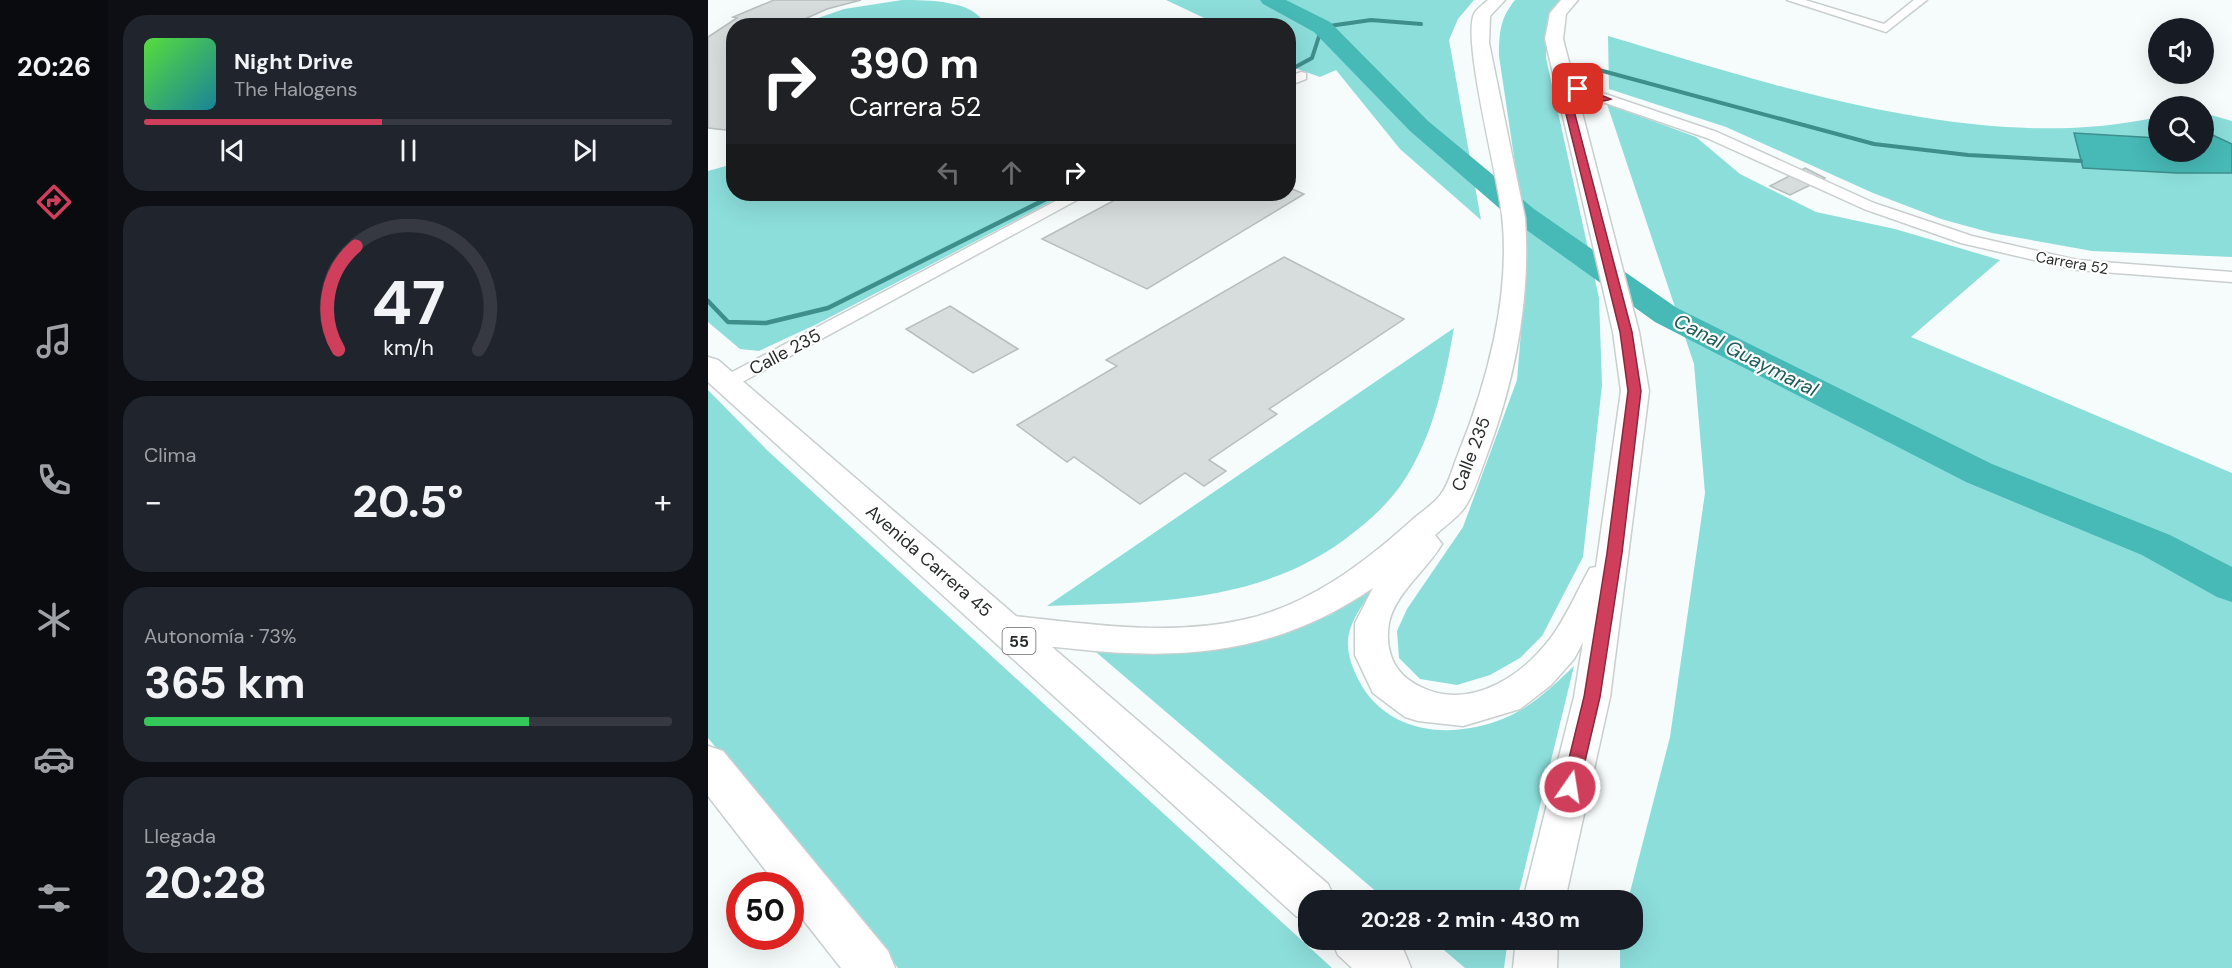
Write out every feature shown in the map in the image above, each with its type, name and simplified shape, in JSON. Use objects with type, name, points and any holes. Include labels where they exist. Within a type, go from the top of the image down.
[{"type":"highway","name":"Avenida Carrera 45","points":[[717,375],[1301,890]]},
{"type":"highway","points":[[708,764],[871,968]]},
{"type":"highway","points":[[1367,950],[1387,968]]},
{"type":"main road","name":"Calle 235","points":[[1005,628],[1147,640],[1193,640],[1242,634],[1288,619],[1328,601],[1399,551],[1454,498],[1483,432],[1513,280],[1514,219],[1480,43],[1482,15],[1497,0]]},
{"type":"main road","points":[[1546,890],[1592,697],[1635,391],[1626,332],[1554,39],[1558,14],[1570,0]]},
{"type":"main road","points":[[1454,498],[1424,548],[1387,593],[1372,623],[1372,655],[1386,683],[1418,706],[1464,711],[1507,698],[1538,675],[1562,649],[1590,603],[1614,553]]},
{"type":"main road","points":[[1535,968],[1536,950]]},
{"type":"street","points":[[1794,0],[1886,28],[1921,0]]},
{"type":"street","name":"Carrera 52","points":[[1566,93],[1607,99],[1726,141],[1827,189],[1915,224]]},
{"type":"street","name":"Carrera 52","points":[[1726,141],[1752,168],[1834,208],[1915,224],[2023,254],[2077,265],[2232,277]]},
{"type":"street","points":[[1752,168],[1770,169],[1771,165],[1766,160]]},
{"type":"street","name":"Calle 235","points":[[717,375],[843,320],[1067,201]]},
{"type":"shaded area","points":[[902,0],[924,0],[961,6],[981,18],[818,18],[844,9]]},
{"type":"shaded area","points":[[1166,0],[1474,0],[1458,19],[1449,40],[1481,220],[1400,149],[1336,70],[1320,77],[1296,68],[1296,18],[1204,18]]},
{"type":"shaded area","points":[[1515,0],[1564,0],[1548,15],[1546,58],[1599,298],[1602,385],[1583,557],[1542,636],[1520,658],[1490,675],[1457,685],[1420,679],[1399,658],[1397,631],[1407,609],[1463,527],[1517,380],[1525,284],[1524,224],[1499,56],[1501,26]]},
{"type":"shaded area","points":[[1608,36],[1810,94],[1880,110],[1951,122],[2022,128],[2091,127],[2148,118],[2148,137],[2075,133],[2083,168],[2177,173],[2232,173],[2232,257],[2092,251],[1992,233],[1941,219],[1873,193],[1726,127],[1609,89]]},
{"type":"shaded area","points":[[1607,104],[1696,137],[1740,174],[1816,212],[1895,229],[2000,260],[1911,337],[2232,473],[2232,968],[1620,968],[1620,950],[1643,950],[1643,890],[1631,890],[1670,737],[1705,493],[1694,364]]},
{"type":"shaded area","points":[[2214,116],[2232,121],[2232,144],[2214,136]]},
{"type":"shaded area","points":[[2074,133],[2148,137],[2148,162],[2214,162],[2214,136],[2232,144],[2232,173],[2177,173],[2083,168]]},
{"type":"shaded area","points":[[726,166],[726,201],[1053,201],[817,324],[759,351],[740,349],[708,322],[708,171]]},
{"type":"shaded area","points":[[1454,328],[1437,406],[1415,462],[1385,505],[1344,540],[1310,561],[1275,577],[1239,588],[1202,596],[1163,600],[1047,606]]},
{"type":"shaded area","points":[[708,390],[768,451],[1298,937],[1298,950],[1312,950],[1332,968],[898,968],[708,738]]},
{"type":"shaded area","points":[[1377,584],[1358,612],[1351,628],[1348,645],[1353,667],[1370,698],[1385,712],[1403,722],[1422,728],[1464,729],[1505,718],[1525,708],[1574,666],[1519,890],[1374,890],[1090,647],[1191,652],[1239,646],[1283,635],[1332,614]]},
{"type":"shaded area","points":[[1444,950],[1506,950],[1504,968],[1465,968]]},
{"type":"building","points":[[774,0],[861,0],[827,9],[807,18],[733,17]]},
{"type":"building","points":[[726,25],[726,130],[708,128],[708,37]]},
{"type":"building","points":[[1805,168],[1825,178],[1790,195],[1770,186]]},
{"type":"building","points":[[1296,190],[1304,194],[1296,199]]},
{"type":"building","points":[[1113,201],[1292,201],[1147,289],[1042,239]]},
{"type":"building","points":[[1284,257],[1404,319],[1269,409],[1277,414],[1209,460],[1226,471],[1204,486],[1185,473],[1140,504],[1074,457],[1067,462],[1017,425],[1117,366],[1106,360]]},
{"type":"building","points":[[950,306],[1018,349],[973,373],[906,329]]},
{"type":"waterway","name":"Canal Guaymaral","points":[[1270,0],[1322,27],[1419,126],[1524,215],[1666,315],[1979,473],[2156,545],[2232,586]]},
{"type":"waterway","name":"Canal Guaymaral","points":[[1296,67],[1312,58],[1322,27],[1371,20],[1421,24]]},
{"type":"waterway","name":"Canal Guaymaral","points":[[1599,70],[1874,144],[1968,155],[2081,161]]},
{"type":"waterway","points":[[708,301],[728,322],[766,323],[828,308],[1042,201]]},
{"type":"route","points":[[1570,787],[1592,697],[1635,391],[1626,332],[1568,102],[1584,96],[1607,99],[1578,89]]}]
